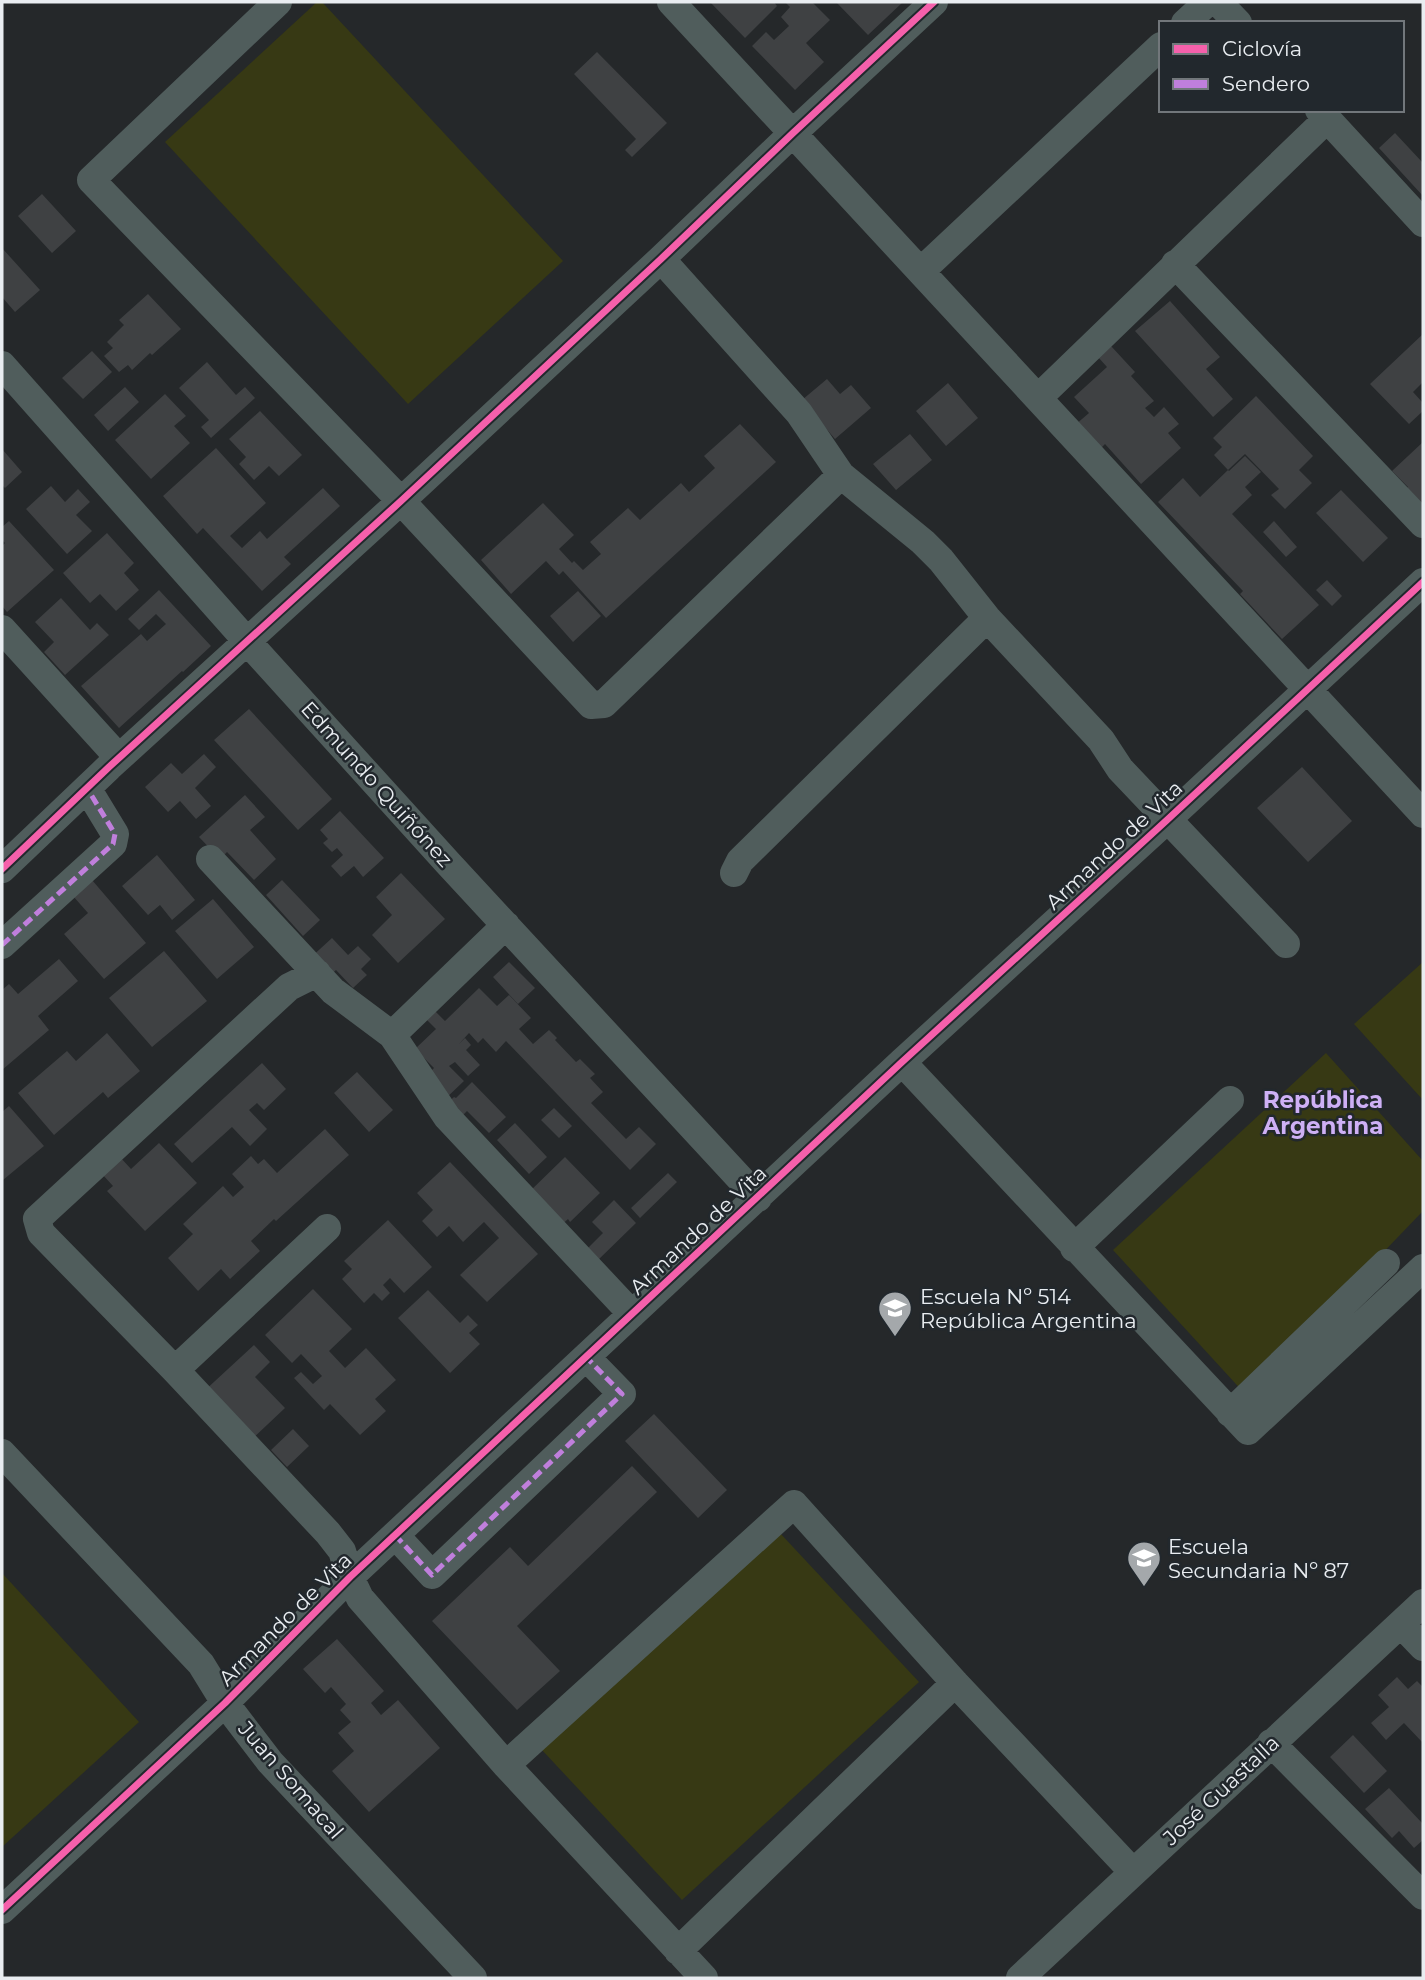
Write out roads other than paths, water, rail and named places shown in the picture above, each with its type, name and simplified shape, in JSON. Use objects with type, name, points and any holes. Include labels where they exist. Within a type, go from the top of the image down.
[{"type":"street","points":[[278,2],[91,180],[401,501],[591,705],[604,704],[841,475]]},
{"type":"street","points":[[671,2],[1423,814]]},
{"type":"street","points":[[2,869],[246,640],[401,501],[661,260],[934,2]]},
{"type":"street","points":[[1187,21],[1208,2]]},
{"type":"street","points":[[1218,2],[1236,21]]},
{"type":"street","points":[[921,271],[1159,48]]},
{"type":"street","points":[[1038,398],[1323,115],[1423,223]]},
{"type":"street","points":[[661,260],[799,413],[841,475],[942,560],[987,618],[1101,740],[1120,769],[1286,944]]},
{"type":"street","points":[[1175,264],[1423,524]]},
{"type":"street","name":"Edmundo Quiñónez","points":[[2,365],[246,640],[758,1198]]},
{"type":"street","name":"Armando de Vita","points":[[2,1910],[225,1703],[350,1577],[902,1062],[1423,582]]},
{"type":"street","points":[[734,873],[740,861],[987,618]]},
{"type":"street","points":[[2,629],[119,758]]},
{"type":"street","points":[[2,944],[113,844],[115,834],[87,788]]},
{"type":"street","points":[[210,859],[333,991],[392,1035],[447,1116],[632,1314]]},
{"type":"street","points":[[392,1035],[506,925]]},
{"type":"street","points":[[317,973],[289,987],[37,1219],[41,1233],[176,1370],[328,1533],[342,1550],[360,1598],[506,1765],[704,1978]]},
{"type":"street","points":[[902,1062],[1248,1431],[1423,1268]]},
{"type":"street","points":[[1074,1248],[1230,1100]]},
{"type":"street","points":[[176,1370],[327,1228]]},
{"type":"street","points":[[1230,1413],[1386,1263]]},
{"type":"street","points":[[396,1535],[432,1575],[622,1394],[586,1357]]},
{"type":"street","name":"Juan Somacal","points":[[2,1453],[201,1664],[225,1703],[270,1762],[473,1978]]},
{"type":"street","points":[[506,1765],[794,1504],[956,1683],[1133,1872]]},
{"type":"street","name":"José Guastalla","points":[[1020,1978],[1423,1603]]},
{"type":"street","points":[[1401,1623],[1423,1647]]},
{"type":"street","points":[[678,1951],[956,1683]]},
{"type":"street","points":[[1271,1743],[1423,1896]]},
{"type":"place","name":"Escuela Nº 514 República Argentina","points":[[895,1338]]},
{"type":"place","name":"Escuela Secundaria Nº 87","points":[[1144,1588]]},
{"type":"district","name":"República Argentina","points":[[1323,1113]]}]
